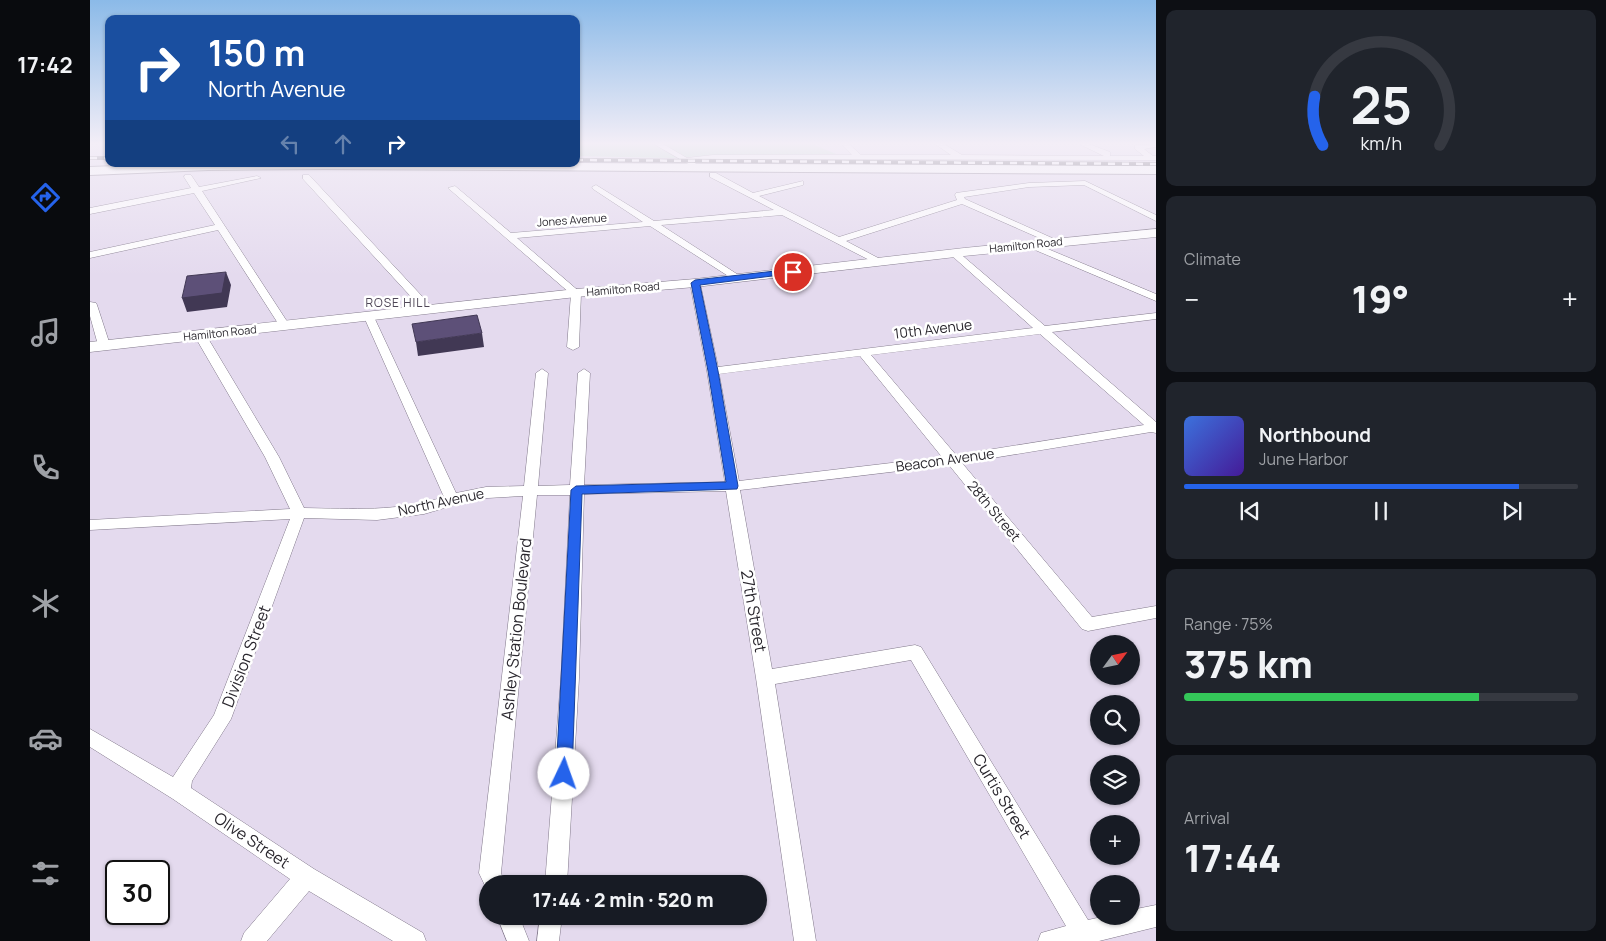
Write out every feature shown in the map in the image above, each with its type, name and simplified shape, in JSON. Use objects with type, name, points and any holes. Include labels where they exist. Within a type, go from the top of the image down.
[{"type":"street","points":[[90,211],[207,188]]},
{"type":"street","points":[[316,188],[428,310]]},
{"type":"street","points":[[452,188],[576,293],[573,347]]},
{"type":"street","points":[[597,188],[736,278]]},
{"type":"street","points":[[739,188],[878,262]]},
{"type":"street","points":[[753,195],[781,188]]},
{"type":"street","points":[[1009,188],[959,195],[962,201],[1056,242]]},
{"type":"street","points":[[1097,188],[1156,218]]},
{"type":"street","points":[[197,190],[219,227],[285,326]]},
{"type":"street","points":[[839,240],[962,201]]},
{"type":"street","name":"Jones Avenue","points":[[510,236],[654,225],[784,212]]},
{"type":"street","points":[[90,255],[219,227]]},
{"type":"street","name":"Hamilton Road","points":[[97,346],[576,293],[695,283],[954,253],[1156,233]]},
{"type":"street","points":[[1031,245],[1156,298]]},
{"type":"street","points":[[954,253],[1155,428]]},
{"type":"street","name":"27th Street","points":[[695,283],[713,371],[733,486],[765,678],[805,941]]},
{"type":"street","points":[[92,304],[97,346]]},
{"type":"street","name":"10th Avenue","points":[[713,371],[1156,316]]},
{"type":"street","points":[[369,317],[452,501]]},
{"type":"street","points":[[200,335],[272,457],[300,513]]},
{"type":"street","name":"28th Street","points":[[863,352],[1088,624],[1156,612]]},
{"type":"street","name":"Ashley Station Boulevard","points":[[491,875],[542,373]]},
{"type":"street","points":[[557,875],[570,678],[576,490],[584,373]]},
{"type":"street","name":"Beacon Avenue","points":[[733,486],[952,460],[1155,428]]},
{"type":"street","name":"North Avenue","points":[[90,525],[300,513],[377,515],[424,509],[468,494],[486,492],[733,486]]},
{"type":"street","name":"Division Street","points":[[180,792],[182,778],[222,719],[300,513]]},
{"type":"street","name":"Curtis Street","points":[[765,678],[915,652],[1086,937]]},
{"type":"street","name":"Olive Street","points":[[90,737],[180,792],[306,877],[416,941]]},
{"type":"street","points":[[252,941],[306,877]]},
{"type":"street","points":[[1048,941],[1086,937],[1156,916]]},
{"type":"street","points":[[512,925],[518,941]]},
{"type":"street","points":[[548,941],[550,925]]},
{"type":"building","points":[[226,272],[222,293],[182,298],[187,276]]},
{"type":"building","points":[[477,315],[482,333],[416,342],[412,324]]},
{"type":"district","name":"ROSE HILL","points":[[398,303]]},
{"type":"route","points":[[564,774],[570,678],[576,490],[733,486],[713,371],[695,283],[793,272]]}]
